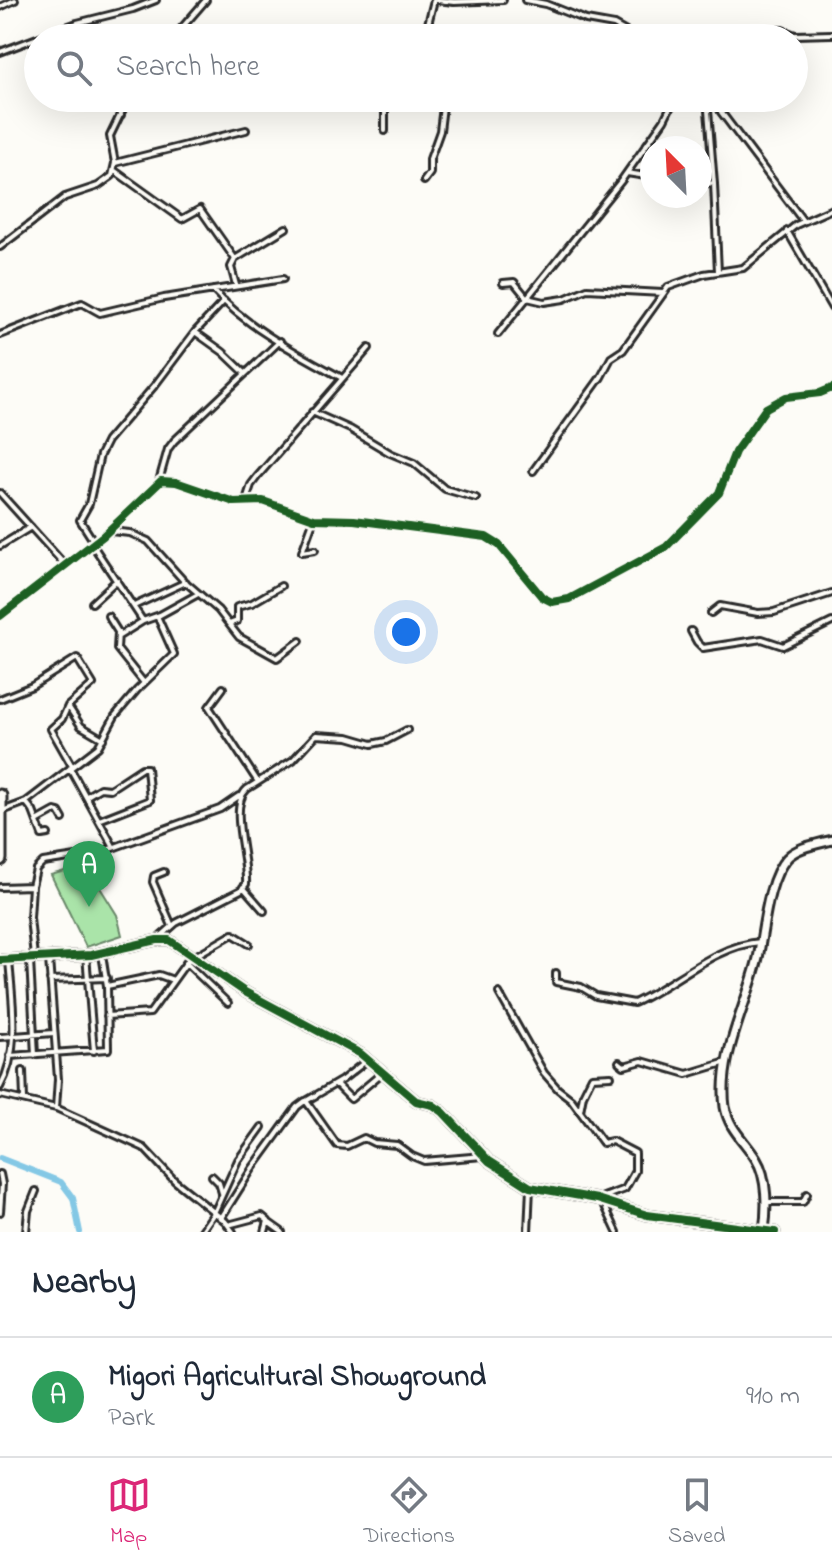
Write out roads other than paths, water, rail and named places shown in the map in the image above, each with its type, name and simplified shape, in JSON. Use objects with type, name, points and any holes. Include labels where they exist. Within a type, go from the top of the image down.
[{"type":"highway","points":[[0,796],[0,859]]},
{"type":"street","points":[[0,7],[15,0]]},
{"type":"street","points":[[77,23],[156,0]]},
{"type":"street","points":[[185,24],[206,0]]},
{"type":"street","points":[[428,24],[436,0],[503,0]]},
{"type":"street","points":[[525,0],[608,24]]},
{"type":"street","points":[[808,35],[832,34]]},
{"type":"street","points":[[0,52],[24,43]]},
{"type":"street","points":[[0,247],[65,197],[98,186],[115,171],[110,136],[123,112]]},
{"type":"street","points":[[385,112],[385,131]]},
{"type":"street","points":[[424,181],[430,173],[442,112]]},
{"type":"street","points":[[498,334],[627,173],[668,112]]},
{"type":"street","points":[[708,112],[718,272]]},
{"type":"street","points":[[721,112],[803,221]]},
{"type":"street","points":[[115,163],[246,130]]},
{"type":"street","points":[[115,171],[182,219],[200,209],[235,259]]},
{"type":"street","points":[[627,173],[640,175]]},
{"type":"street","points":[[533,471],[611,358],[623,350],[663,293],[677,282],[747,266],[787,231],[832,209]]},
{"type":"street","points":[[236,285],[231,267],[235,259],[286,228]]},
{"type":"street","points":[[787,231],[832,308]]},
{"type":"street","points":[[0,335],[82,303],[100,313],[236,285],[283,279]]},
{"type":"street","points":[[503,283],[514,282],[527,298],[539,301],[557,300],[591,289],[663,293]]},
{"type":"street","points":[[213,290],[280,341],[342,378]]},
{"type":"street","points":[[143,621],[80,520],[89,504],[101,451],[107,441],[224,301]]},
{"type":"street","points":[[195,332],[245,373]]},
{"type":"street","points":[[0,616],[140,503],[159,481],[171,445],[280,341]]},
{"type":"street","points":[[245,503],[253,482],[369,348]]},
{"type":"street","points":[[159,481],[176,482],[230,502],[263,501],[314,519],[354,520],[486,537],[499,545],[542,597],[552,602],[569,599],[666,547],[719,493],[735,452],[769,406],[786,397],[814,394],[832,388]]},
{"type":"street","points":[[312,412],[414,463],[445,489],[476,498]]},
{"type":"street","points":[[0,493],[65,565]]},
{"type":"street","points":[[314,519],[302,552],[315,550]]},
{"type":"street","points":[[0,546],[31,527]]},
{"type":"street","points":[[108,531],[130,533],[145,539],[215,607],[242,639],[276,658],[300,641]]},
{"type":"street","points":[[92,603],[117,580]]},
{"type":"street","points":[[134,606],[186,582]]},
{"type":"street","points":[[229,624],[237,621],[237,607],[252,603],[281,586]]},
{"type":"street","points":[[711,613],[719,606],[758,613],[774,612],[832,593]]},
{"type":"street","points":[[119,636],[199,594]]},
{"type":"street","points":[[108,616],[119,636],[117,649],[144,683]]},
{"type":"street","points":[[0,811],[26,802],[98,747],[115,716],[174,653],[157,616]]},
{"type":"street","points":[[691,631],[703,648],[762,639],[783,646],[832,622]]},
{"type":"street","points":[[0,699],[32,686],[76,658],[93,682],[84,694],[68,706],[51,731],[113,847]]},
{"type":"street","points":[[223,688],[209,707],[258,782]]},
{"type":"street","points":[[68,706],[83,728],[103,740]]},
{"type":"street","points":[[35,1055],[30,918],[32,886],[36,869],[43,862],[91,855],[220,809],[293,760],[316,735],[348,737],[372,744],[386,741],[407,730]]},
{"type":"street","points":[[87,796],[100,788],[110,789],[144,767],[148,769],[150,800],[99,820]]},
{"type":"street","points":[[157,940],[172,926],[243,887],[246,873],[239,820],[242,794]]},
{"type":"street","points":[[26,802],[42,835],[48,834]]},
{"type":"street","points":[[37,821],[55,811],[63,819]]},
{"type":"street","points":[[764,1232],[765,1201],[758,1162],[727,1117],[725,1095],[729,1062],[775,883],[784,862],[797,851],[832,840]]},
{"type":"street","points":[[164,872],[154,876],[153,882],[172,926]]},
{"type":"street","points":[[0,887],[32,886]]},
{"type":"street","points":[[243,887],[264,911]]},
{"type":"street","points":[[107,1016],[148,1014],[155,1009],[190,959],[233,934],[237,933],[249,944]]},
{"type":"street","points":[[0,1087],[13,1036],[5,960],[86,955],[157,940],[172,941],[228,1003]]},
{"type":"street","points":[[556,973],[554,980],[557,983],[581,987],[596,996],[634,1003],[712,957],[746,943],[761,942]]},
{"type":"street","points":[[10,1056],[105,1050],[109,1047],[107,978],[101,953]]},
{"type":"street","points":[[86,955],[94,1051]]},
{"type":"street","points":[[49,958],[58,1090],[56,1108]]},
{"type":"street","points":[[190,959],[277,1011],[368,1059],[416,1101],[433,1105],[443,1112],[502,1172],[530,1187],[601,1200],[647,1215],[775,1232]]},
{"type":"street","points":[[107,986],[159,975],[173,980]]},
{"type":"street","points":[[50,980],[107,978]]},
{"type":"street","points":[[499,993],[543,1072],[580,1111],[603,1143],[612,1141],[636,1155],[635,1171],[625,1189],[601,1200]]},
{"type":"street","points":[[0,1037],[54,1033]]},
{"type":"street","points":[[221,1218],[297,1107],[336,1084],[368,1059]]},
{"type":"street","points":[[619,1062],[624,1066],[644,1062],[687,1074],[729,1062]]},
{"type":"street","points":[[23,1071],[24,1099]]},
{"type":"street","points":[[336,1084],[351,1099],[383,1073]]},
{"type":"street","points":[[580,1111],[582,1097],[592,1077],[611,1076]]},
{"type":"street","points":[[0,1095],[56,1108],[144,1148],[175,1181],[221,1218],[233,1232]]},
{"type":"street","points":[[307,1099],[307,1104],[324,1130],[341,1147],[364,1138],[373,1143],[397,1145],[424,1161],[483,1156]]},
{"type":"street","points":[[201,1232],[214,1213],[238,1160],[262,1127]]},
{"type":"street","points":[[0,1174],[0,1212]]},
{"type":"street","points":[[212,1176],[219,1183],[222,1193]]},
{"type":"street","points":[[219,1183],[227,1183]]},
{"type":"street","points":[[528,1232],[530,1187]]},
{"type":"street","points":[[26,1232],[28,1211],[36,1191]]},
{"type":"street","points":[[765,1201],[803,1202],[807,1194]]},
{"type":"street","points":[[601,1200],[617,1232]]},
{"type":"street","points":[[228,1225],[255,1216],[264,1217],[282,1232]]},
{"type":"street","points":[[265,1232],[268,1222]]},
{"type":"waterway","points":[[0,1158],[61,1182],[73,1198],[80,1232]]},
{"type":"place","name":"Migori Agricultural Showground","points":[[89,907]]}]
